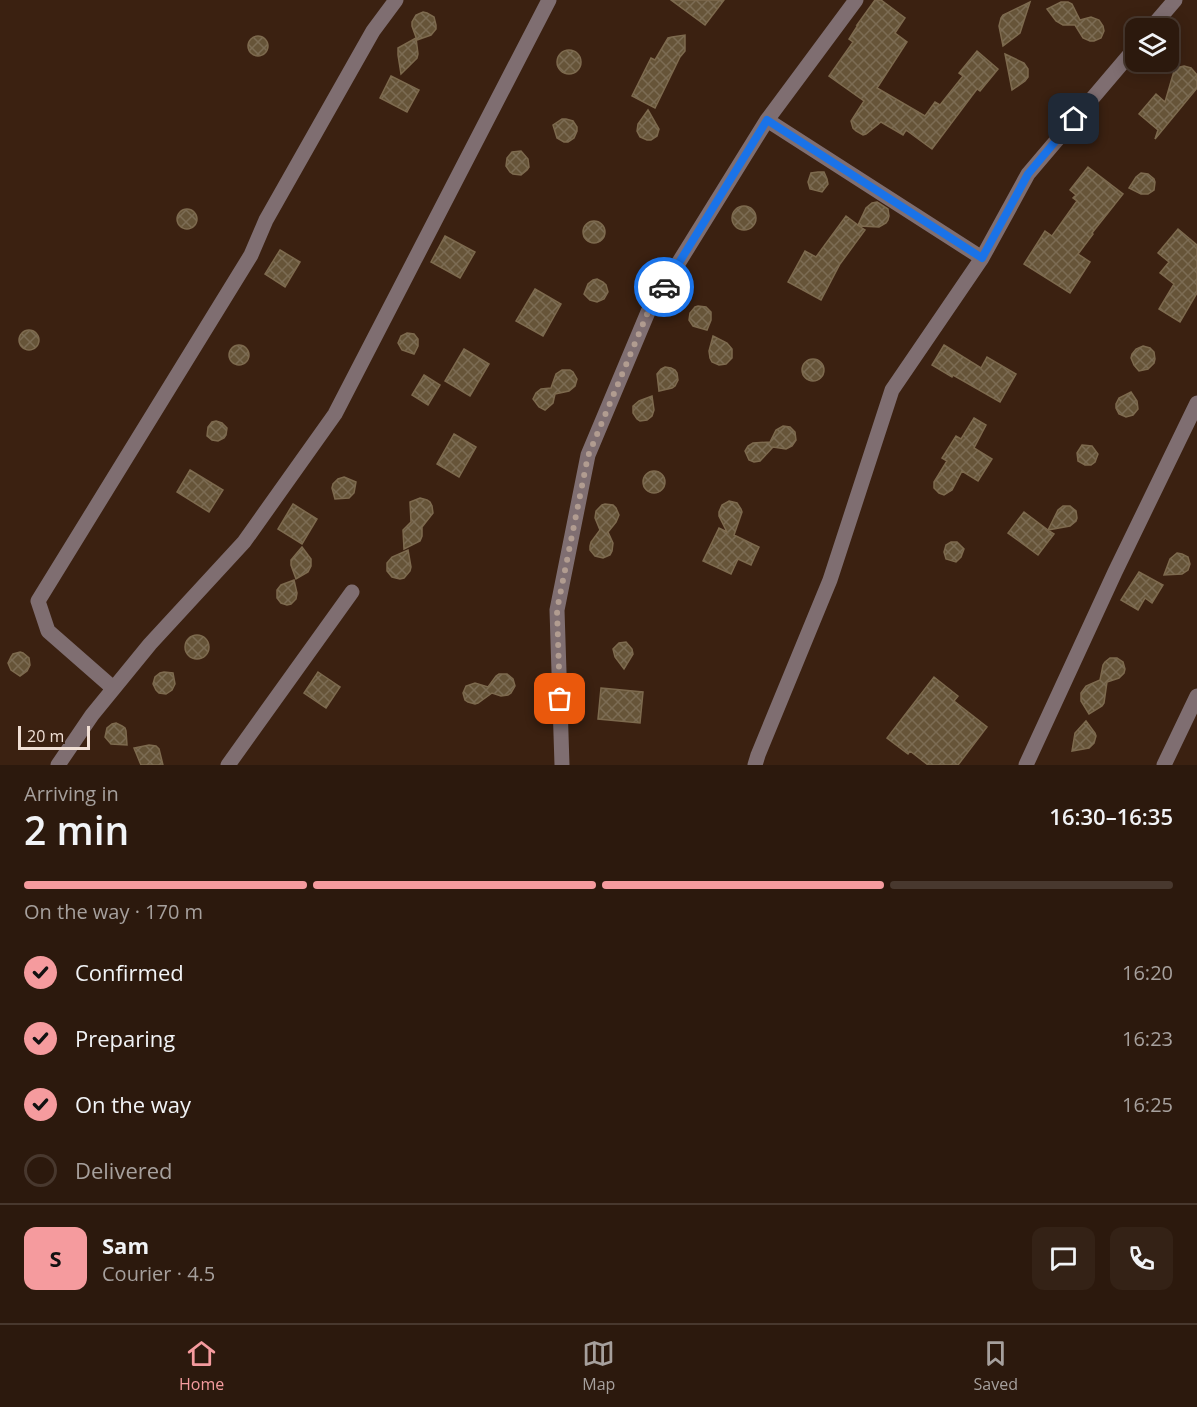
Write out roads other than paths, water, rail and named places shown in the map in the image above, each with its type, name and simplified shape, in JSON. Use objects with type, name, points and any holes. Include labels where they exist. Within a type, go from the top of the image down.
[{"type":"street","points":[[113,688],[48,632],[38,601],[251,255],[266,220],[373,31],[396,0]]},
{"type":"street","points":[[57,765],[113,688],[150,644],[244,542],[335,414],[549,0]]},
{"type":"street","points":[[562,765],[557,610],[588,456],[648,312],[767,120],[856,0]]},
{"type":"street","points":[[1160,18],[1175,0]]},
{"type":"street","points":[[755,765],[830,580],[892,390],[982,258],[1028,174],[1125,59]]},
{"type":"street","points":[[767,120],[982,258]]},
{"type":"street","points":[[1026,765],[1115,572],[1197,403]]},
{"type":"street","points":[[228,765],[352,592]]},
{"type":"street","points":[[1164,765],[1197,696]]}]
